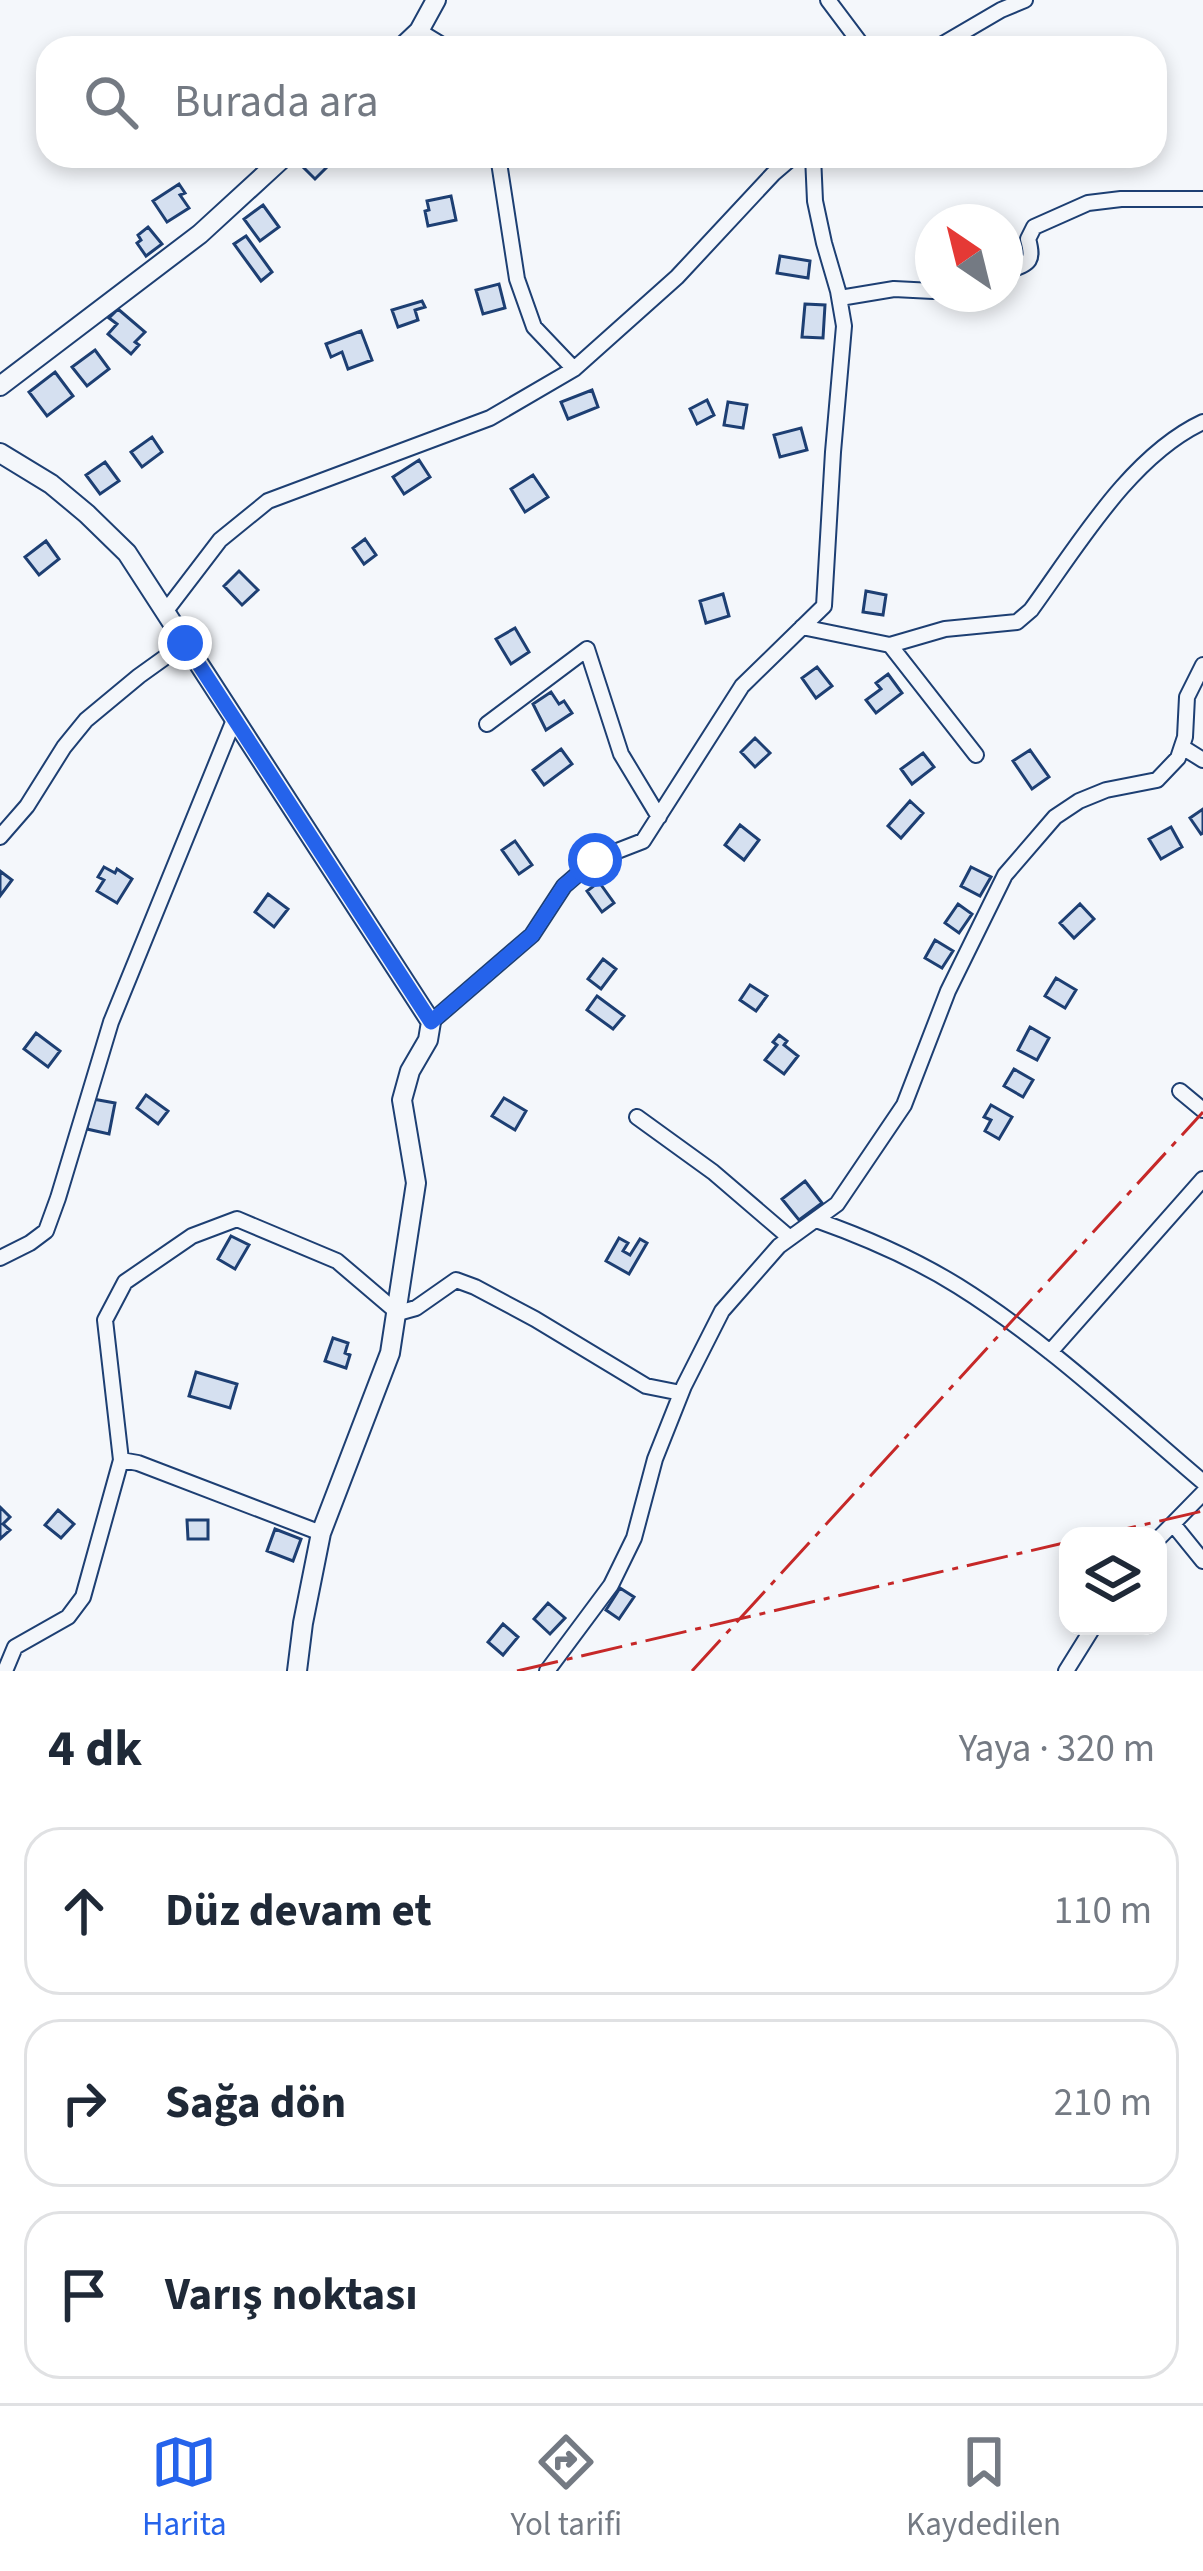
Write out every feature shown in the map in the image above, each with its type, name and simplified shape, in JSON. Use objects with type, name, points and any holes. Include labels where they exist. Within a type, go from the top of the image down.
[{"type":"street","points":[[414,36],[436,0]]},
{"type":"street","points":[[828,0],[855,36]]},
{"type":"street","points":[[957,36],[1024,0]]},
{"type":"street","points":[[419,31],[428,36]]},
{"type":"street","points":[[0,386],[200,234],[272,168]]},
{"type":"street","points":[[500,168],[517,279],[528,311],[534,327],[574,369]]},
{"type":"street","points":[[164,611],[220,540],[268,501],[490,418],[574,369],[676,277],[780,168]]},
{"type":"street","points":[[297,1671],[321,1534],[391,1353],[416,1184],[402,1100],[431,1022],[532,935],[564,886],[595,860],[644,841],[742,686],[824,606],[844,326],[819,222],[814,168]]},
{"type":"street","points":[[1023,265],[1033,254],[1028,238],[1034,227],[1088,203],[1203,199]]},
{"type":"street","points":[[840,298],[915,290]]},
{"type":"street","points":[[802,627],[890,645],[945,629],[1017,622],[1149,460],[1203,422]]},
{"type":"street","points":[[0,453],[51,484],[127,554],[431,1022]]},
{"type":"street","points":[[0,836],[86,720],[185,643]]},
{"type":"street","points":[[890,645],[976,755]]},
{"type":"street","points":[[487,724],[587,649],[621,754],[659,817]]},
{"type":"street","points":[[547,1671],[611,1585],[634,1538],[655,1459],[722,1311],[779,1246],[837,1204],[904,1105],[948,991],[1005,875],[1055,817],[1106,790],[1157,780],[1178,758],[1185,737],[1187,697],[1203,665]]},
{"type":"street","points":[[0,1258],[46,1231],[112,1022],[234,720]]},
{"type":"street","points":[[1182,747],[1203,760]]},
{"type":"street","points":[[1180,1091],[1203,1110]]},
{"type":"street","points":[[637,1118],[713,1172],[790,1238]]},
{"type":"street","points":[[1049,1352],[1203,1179]]},
{"type":"street","points":[[5,1671],[15,1647],[68,1617],[83,1597],[121,1460],[104,1320],[125,1282],[192,1236],[237,1219],[337,1261],[398,1313]]},
{"type":"street","points":[[815,1220],[864,1237],[956,1285],[1049,1352],[1203,1482]]},
{"type":"street","points":[[398,1313],[416,1308],[456,1280],[535,1319],[646,1387],[681,1393]]},
{"type":"street","points":[[121,1460],[321,1534]]},
{"type":"street","points":[[1167,1530],[1203,1493]]},
{"type":"street","points":[[1173,1524],[1203,1561]]},
{"type":"street","points":[[1066,1671],[1088,1635]]},
{"type":"building","points":[[304,168],[326,168],[315,179]]},
{"type":"building","points":[[179,184],[189,208],[167,222],[153,201]]},
{"type":"building","points":[[451,196],[456,220],[428,226],[427,201]]},
{"type":"building","points":[[263,205],[279,227],[260,241],[244,219]]},
{"type":"building","points":[[148,227],[162,244],[146,256],[137,243],[138,235]]},
{"type":"building","points":[[246,236],[272,272],[261,281],[234,244]]},
{"type":"building","points":[[780,256],[810,261],[808,278],[777,273]]},
{"type":"building","points":[[499,284],[505,308],[483,314],[476,290]]},
{"type":"building","points":[[422,301],[425,307],[415,310],[418,320],[398,327],[392,310]]},
{"type":"building","points":[[805,304],[825,305],[823,338],[802,337]]},
{"type":"building","points":[[118,309],[145,332],[131,354],[108,334],[117,324],[109,318]]},
{"type":"building","points":[[361,331],[372,360],[348,369],[342,352],[331,357],[326,344]]},
{"type":"building","points":[[95,350],[109,369],[87,386],[72,367]]},
{"type":"building","points":[[55,372],[73,396],[47,416],[29,392]]},
{"type":"building","points":[[592,390],[598,407],[568,419],[561,402]]},
{"type":"building","points":[[707,400],[714,415],[697,424],[690,409]]},
{"type":"building","points":[[728,402],[747,405],[743,428],[724,425]]},
{"type":"building","points":[[801,428],[807,450],[780,457],[774,435]]},
{"type":"building","points":[[152,437],[162,452],[142,467],[131,452]]},
{"type":"building","points":[[419,460],[430,477],[404,494],[393,477]]},
{"type":"building","points":[[105,462],[119,481],[100,494],[86,475]]},
{"type":"building","points":[[533,475],[548,497],[525,512],[511,489]]},
{"type":"building","points":[[365,539],[376,555],[364,564],[353,548]]},
{"type":"building","points":[[46,541],[59,559],[39,575],[25,557]]},
{"type":"building","points":[[239,571],[258,590],[242,605],[224,586]]},
{"type":"building","points":[[866,591],[886,595],[883,615],[863,612]]},
{"type":"building","points":[[723,594],[729,616],[706,623],[700,601]]},
{"type":"building","points":[[515,628],[529,652],[511,664],[496,639]]},
{"type":"building","points":[[817,667],[832,686],[816,698],[802,678]]},
{"type":"building","points":[[888,674],[902,693],[876,713],[866,700],[881,689],[876,683]]},
{"type":"building","points":[[551,692],[572,713],[546,730],[533,704]]},
{"type":"building","points":[[755,738],[770,753],[755,767],[741,752]]},
{"type":"building","points":[[561,749],[572,764],[544,785],[533,770]]},
{"type":"building","points":[[1030,750],[1049,777],[1032,789],[1013,761]]},
{"type":"building","points":[[923,753],[934,767],[912,784],[901,769]]},
{"type":"building","points":[[910,801],[923,813],[901,838],[888,826]]},
{"type":"building","points":[[1203,809],[1203,833],[1201,834],[1190,818]]},
{"type":"building","points":[[740,825],[759,840],[744,860],[725,845]]},
{"type":"building","points":[[1171,827],[1182,847],[1161,859],[1149,839]]},
{"type":"building","points":[[515,841],[532,865],[519,874],[502,850]]},
{"type":"building","points":[[104,867],[132,879],[117,903],[97,891],[104,880],[98,877]]},
{"type":"building","points":[[971,867],[991,877],[980,896],[961,886]]},
{"type":"building","points":[[0,871],[12,880],[0,896]]},
{"type":"building","points":[[599,882],[614,903],[602,912],[587,891]]},
{"type":"building","points":[[268,894],[288,909],[274,927],[255,912]]},
{"type":"building","points":[[958,904],[972,914],[959,933],[945,923]]},
{"type":"building","points":[[1080,904],[1094,919],[1074,938],[1060,923]]},
{"type":"building","points":[[935,940],[953,951],[942,968],[925,958]]},
{"type":"building","points":[[603,959],[616,969],[601,989],[588,979]]},
{"type":"building","points":[[1056,978],[1076,990],[1065,1008],[1045,996]]},
{"type":"building","points":[[750,985],[767,996],[756,1011],[740,1000]]},
{"type":"building","points":[[597,996],[624,1016],[613,1029],[587,1010]]},
{"type":"building","points":[[1030,1027],[1049,1038],[1037,1060],[1018,1050]]},
{"type":"building","points":[[36,1033],[60,1051],[48,1067],[24,1049]]},
{"type":"building","points":[[779,1035],[798,1056],[784,1074],[765,1060]]},
{"type":"building","points":[[1014,1069],[1033,1080],[1023,1097],[1004,1086]]},
{"type":"building","points":[[146,1095],[168,1111],[158,1124],[137,1108]]},
{"type":"building","points":[[504,1098],[526,1111],[515,1130],[492,1116]]},
{"type":"building","points":[[93,1099],[115,1103],[109,1134],[87,1129]]},
{"type":"building","points":[[991,1105],[1012,1117],[999,1139],[985,1131],[991,1120],[984,1117]]},
{"type":"building","points":[[805,1181],[822,1203],[799,1220],[782,1199]]},
{"type":"building","points":[[231,1236],[249,1245],[235,1269],[218,1259]]},
{"type":"building","points":[[619,1238],[628,1243],[623,1251],[630,1255],[640,1239],[647,1243],[629,1274],[606,1261]]},
{"type":"building","points":[[333,1338],[348,1343],[346,1368],[325,1361]]},
{"type":"building","points":[[196,1372],[237,1384],[230,1408],[189,1396]]},
{"type":"building","points":[[0,1507],[10,1517],[3,1524],[10,1530],[0,1539]]},
{"type":"building","points":[[58,1510],[74,1524],[61,1538],[45,1525]]},
{"type":"building","points":[[187,1520],[208,1520],[208,1539],[188,1539]]},
{"type":"building","points":[[275,1529],[301,1539],[293,1561],[267,1551]]},
{"type":"building","points":[[620,1588],[634,1597],[619,1619],[606,1610]]},
{"type":"building","points":[[548,1603],[565,1618],[550,1634],[534,1619]]},
{"type":"building","points":[[503,1624],[518,1637],[503,1655],[488,1642]]},
{"type":"power","points":[[692,1671],[1203,1112]]},
{"type":"power","points":[[1134,1527],[1203,1511]]},
{"type":"power","points":[[517,1671],[1059,1544]]},
{"type":"route","points":[[185,643],[431,1022],[532,935],[564,886],[595,860]]}]
